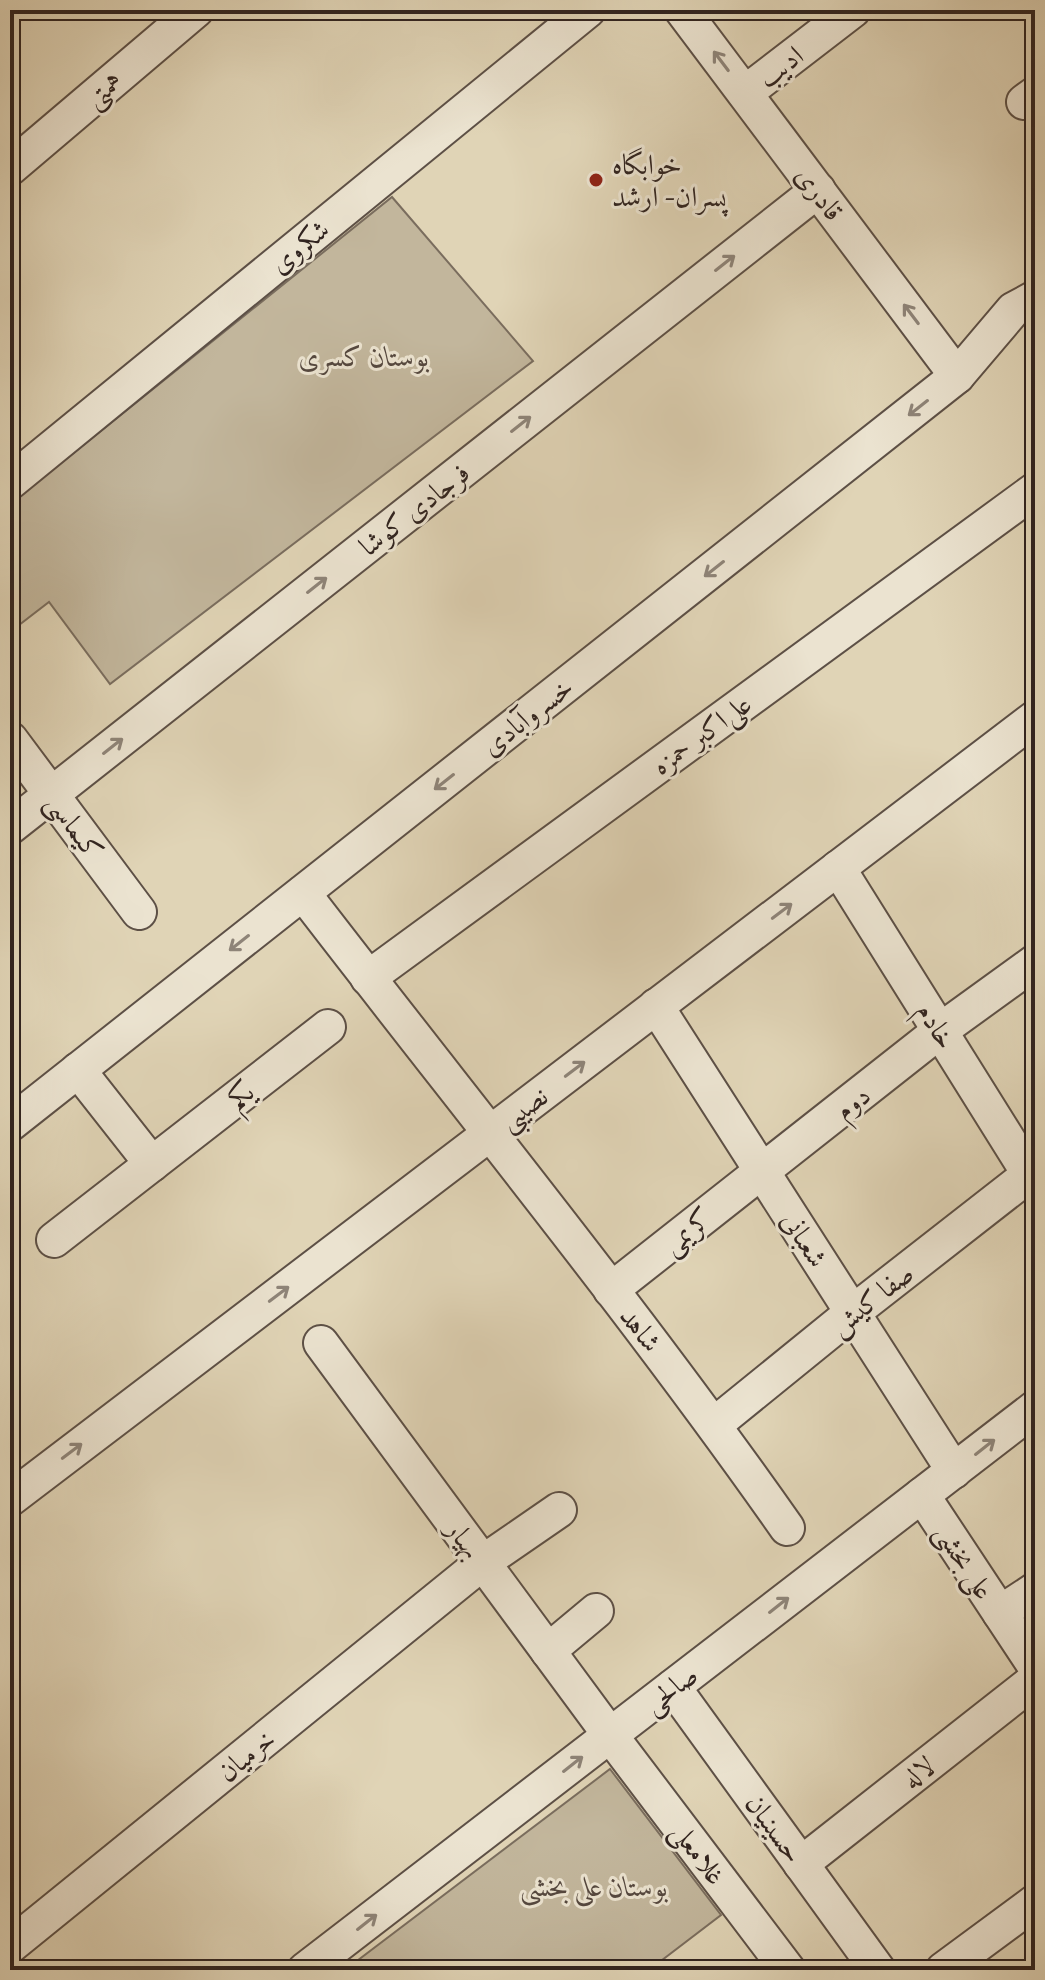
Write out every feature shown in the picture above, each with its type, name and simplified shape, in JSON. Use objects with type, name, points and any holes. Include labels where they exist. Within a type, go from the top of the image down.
[{"type":"street","name":"همتی","points":[[10,168],[196,10]]},
{"type":"street","name":"شکروی","points":[[10,482],[588,10]]},
{"type":"street","name":"قادری","points":[[682,10],[957,376]]},
{"type":"street","name":"ادیب","points":[[745,93],[853,10]]},
{"type":"street","name":"فرجادی کوشا","points":[[10,827],[818,190]]},
{"type":"street","name":"خسروآبادی","points":[[10,1124],[957,376],[1013,310],[1035,298]]},
{"type":"street","name":"علی‌اکبر حمزه","points":[[368,978],[1035,490]]},
{"type":"street","name":"نصیبی","points":[[10,1499],[1035,718]]},
{"type":"street","name":"کیماسی","points":[[10,739],[139,912]]},
{"type":"street","name":"خادم","points":[[838,868],[1033,1176]]},
{"type":"street","name":"شاهد","points":[[303,893],[714,1425],[787,1528]]},
{"type":"street","name":"دوم","points":[[762,1173],[941,1030],[1035,962]]},
{"type":"street","name":"شعبانی","points":[[656,1006],[954,1471]]},
{"type":"street","name":"یکم","points":[[54,1240],[328,1027]]},
{"type":"street","points":[[78,1070],[152,1164]]},
{"type":"street","name":"کریمی","points":[[611,1290],[762,1173]]},
{"type":"street","name":"صفا کیش","points":[[714,1425],[852,1313],[1033,1176]]},
{"type":"street","name":"بهیار","points":[[321,1343],[610,1735]]},
{"type":"street","name":"صالحی","points":[[305,1970],[1035,1408]]},
{"type":"street","name":"علی بخشی","points":[[922,1495],[1035,1666]]},
{"type":"street","name":"خرمیان","points":[[10,1946],[482,1563],[559,1510]]},
{"type":"street","points":[[1000,1613],[1035,1590]]},
{"type":"street","points":[[548,1651],[596,1611]]},
{"type":"street","name":"لاله","points":[[801,1864],[1035,1680]]},
{"type":"street","name":"حسینیان","points":[[673,1687],[878,1970]]},
{"type":"street","name":"غلامعلی","points":[[610,1735],[778,1966]]},
{"type":"street","points":[[943,1970],[1035,1902]]},
{"type":"green space","name":"بوستان کسری","points":[[392,197],[533,361],[110,684],[49,602],[10,632],[10,504]]},
{"type":"green space","name":"بوستان علی بخشی","points":[[610,1769],[721,1915],[649,1970],[345,1970]]},
{"type":"place","name":"خوابگاه پسران- ارشد","points":[[596,180]]}]
